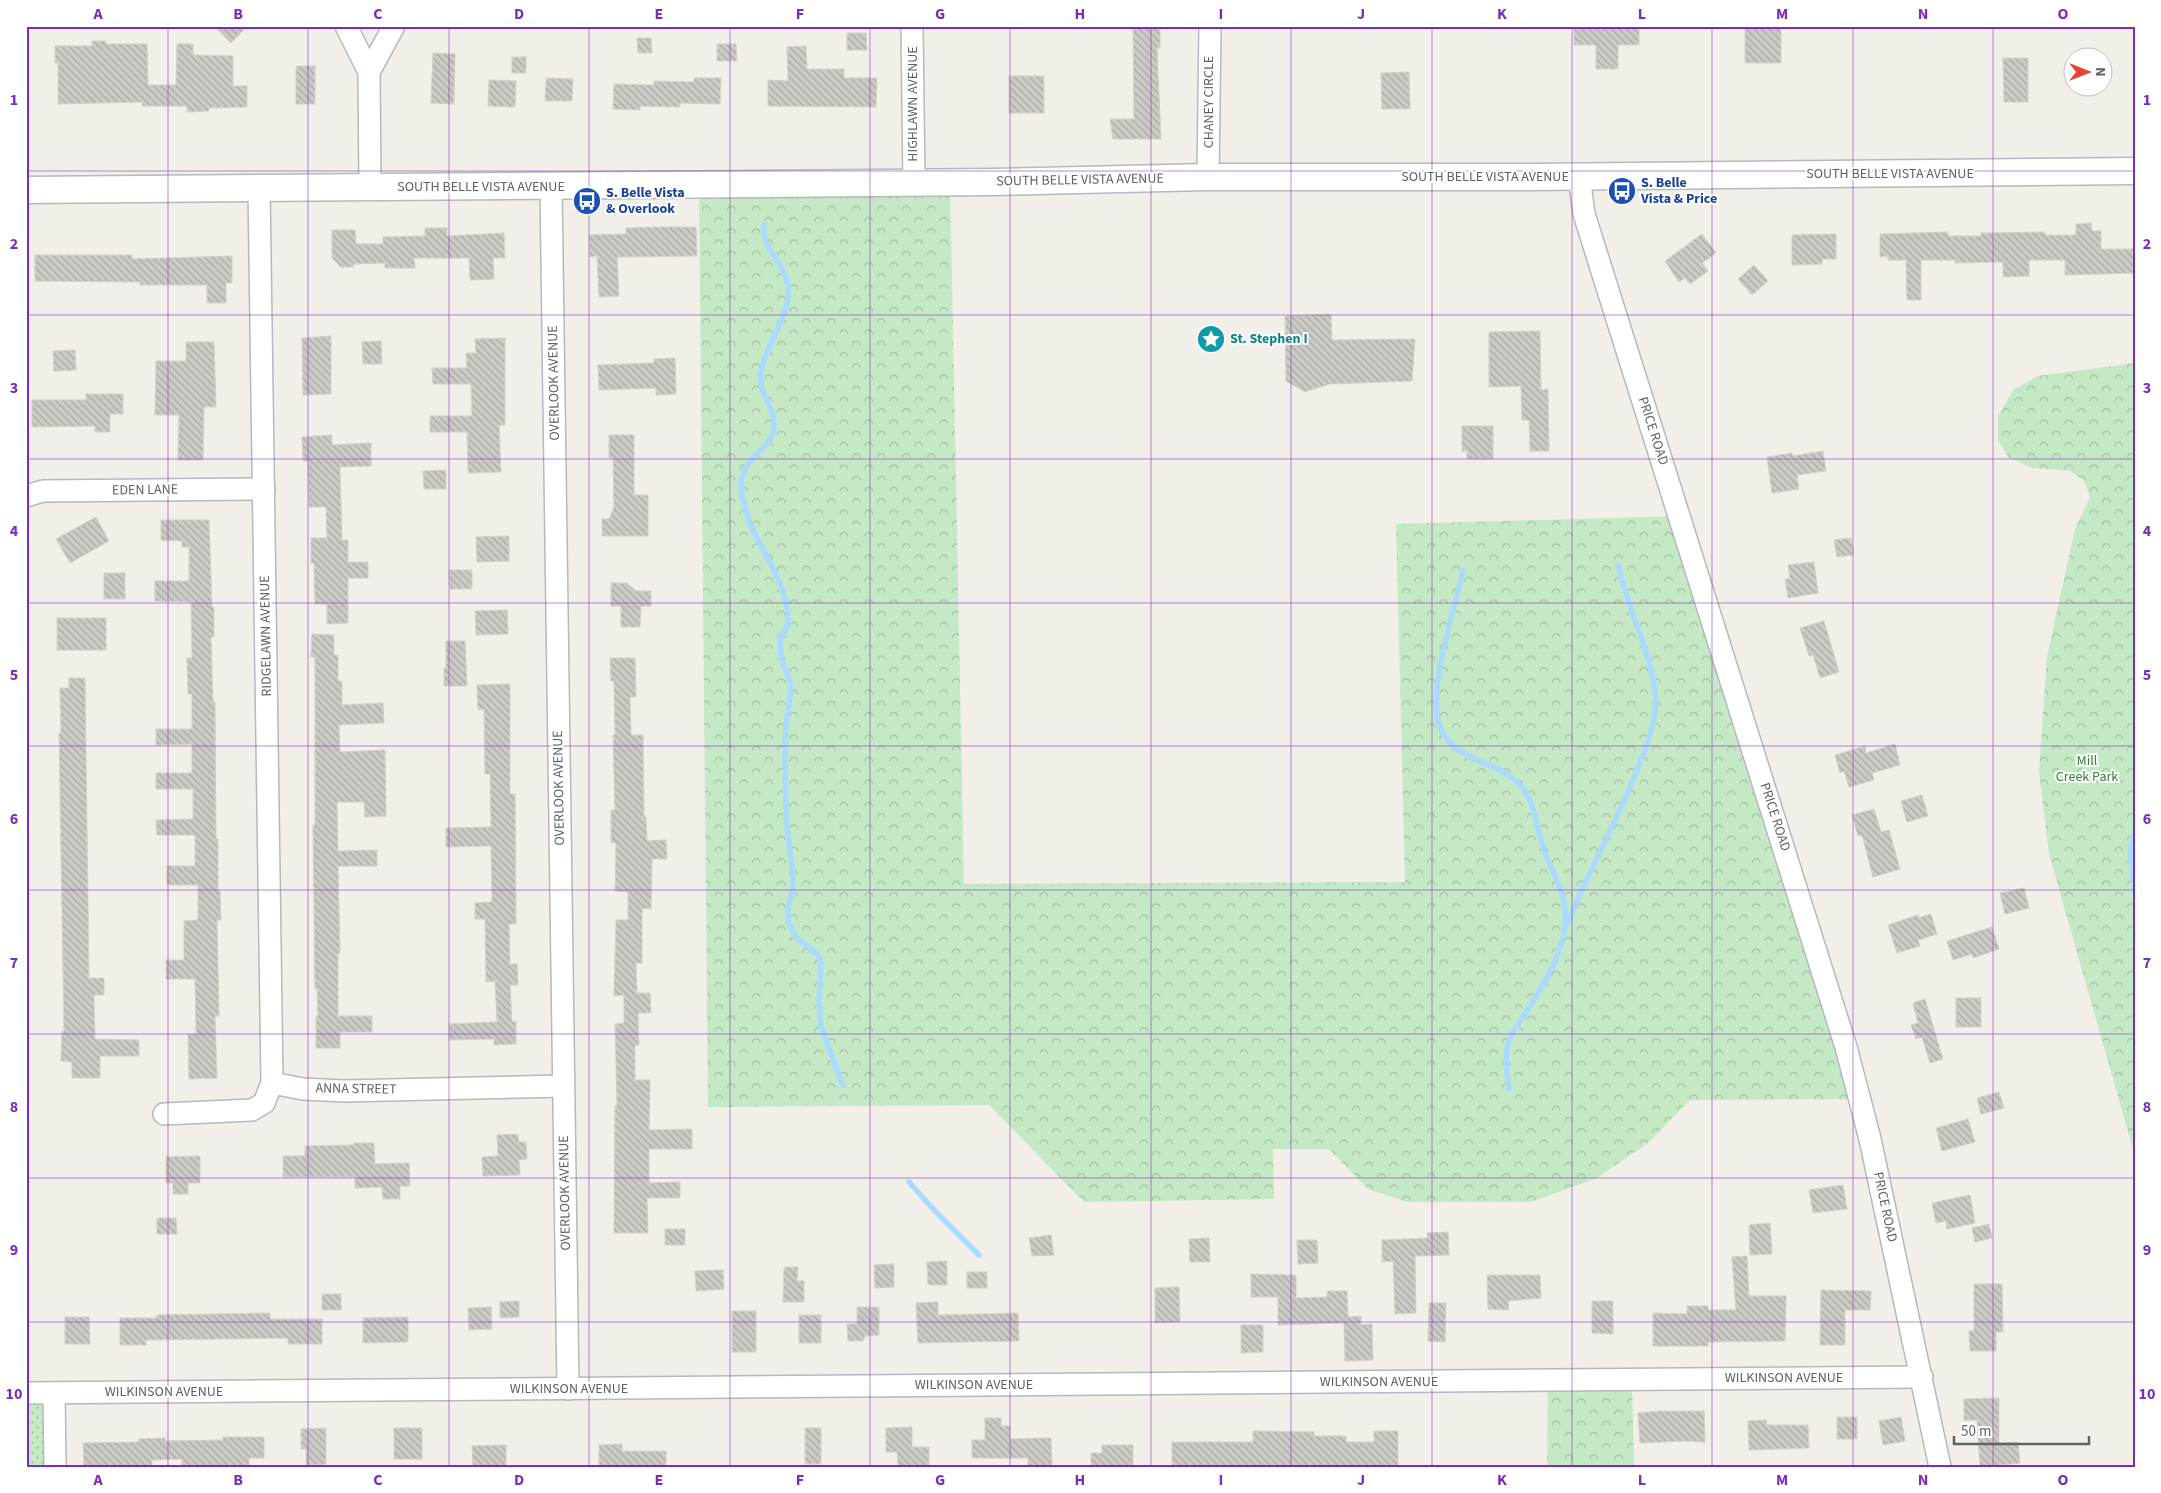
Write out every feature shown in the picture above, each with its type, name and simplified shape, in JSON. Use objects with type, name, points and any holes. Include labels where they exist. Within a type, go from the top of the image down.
[{"type":"street","points":[[346,26],[369,72],[370,186]]},
{"type":"street","points":[[369,72],[394,26]]},
{"type":"street","name":"HIGHLAWN AVENUE","points":[[912,26],[914,182]]},
{"type":"street","name":"CHANEY CIRCLE","points":[[1208,177],[1210,26]]},
{"type":"street","name":"SOUTH BELLE VISTA AVENUE","points":[[26,190],[370,186],[551,187],[1208,177],[2135,171]]},
{"type":"street","name":"PRICE ROAD","points":[[1579,176],[1584,214],[1846,1047],[1870,1139],[1940,1467]]},
{"type":"street","name":"OVERLOOK AVENUE","points":[[551,187],[568,1389]]},
{"type":"street","name":"RIDGELAWN AVENUE","points":[[259,188],[272,1083]]},
{"type":"street","name":"EDEN LANE","points":[[26,496],[43,492],[264,489]]},
{"type":"street","points":[[164,1114],[252,1110],[264,1103],[272,1083]]},
{"type":"street","name":"ANNA STREET","points":[[272,1083],[303,1089],[344,1091],[564,1086]]},
{"type":"street","name":"WILKINSON AVENUE","points":[[26,1393],[1922,1377]]},
{"type":"street","points":[[54,1393],[55,1467]]},
{"type":"green space","points":[[950,182],[964,884],[1405,882],[1396,524],[1679,516],[1860,1099],[1690,1100],[1649,1142],[1597,1178],[1531,1202],[1407,1202],[1368,1189],[1329,1149],[1273,1149],[1274,1199],[1084,1202],[989,1105],[708,1107],[699,185]]},
{"type":"green space","name":"Mill Creek Park","points":[[2135,363],[2135,1156],[2049,854],[2039,771],[2047,657],[2075,529],[2090,497],[2084,481],[2070,471],[2033,468],[2009,458],[1998,440],[1998,416],[2013,390],[2038,376]]},
{"type":"green space","points":[[1548,1380],[1632,1380],[1634,1467],[1547,1467]]},
{"type":"green space","points":[[26,1393],[54,1393],[55,1467],[26,1467]]},
{"type":"building","points":[[214,26],[247,26],[231,43]]},
{"type":"building","points":[[1133,26],[1160,26],[1160,48],[1157,48],[1161,139],[1113,139],[1110,119],[1134,119]]},
{"type":"building","points":[[1574,26],[1639,26],[1639,45],[1618,45],[1618,69],[1596,69],[1596,45],[1574,45]]},
{"type":"building","points":[[1745,26],[1781,26],[1781,63],[1745,63]]},
{"type":"building","points":[[847,33],[866,33],[867,50],[847,50]]},
{"type":"building","points":[[637,38],[651,38],[652,53],[638,53]]},
{"type":"building","points":[[92,41],[106,41],[106,44],[147,44],[148,85],[176,85],[177,44],[193,44],[193,55],[233,56],[233,86],[247,86],[247,107],[209,108],[209,111],[187,112],[187,106],[142,106],[142,102],[58,104],[58,63],[55,63],[55,46],[92,46]]},
{"type":"building","points":[[717,44],[736,44],[737,61],[717,61]]},
{"type":"building","points":[[806,46],[807,69],[844,69],[844,78],[877,78],[876,107],[768,106],[768,80],[788,81],[787,47]]},
{"type":"building","points":[[433,53],[455,54],[454,104],[431,103]]},
{"type":"building","points":[[512,57],[526,57],[526,73],[512,73]]},
{"type":"building","points":[[2003,58],[2028,58],[2028,102],[2004,102]]},
{"type":"building","points":[[296,66],[315,66],[315,104],[296,104]]},
{"type":"building","points":[[1409,72],[1410,109],[1382,109],[1381,73]]},
{"type":"building","points":[[1009,76],[1044,76],[1044,113],[1009,113]]},
{"type":"building","points":[[546,78],[573,79],[572,101],[545,101]]},
{"type":"building","points":[[694,78],[721,78],[720,104],[680,103],[680,107],[640,106],[640,110],[613,109],[614,84],[654,85],[654,81],[694,82]]},
{"type":"building","points":[[489,80],[516,81],[515,107],[488,106]]},
{"type":"building","points":[[2091,223],[2092,231],[2101,231],[2101,249],[2135,249],[2135,273],[2065,275],[2065,260],[2029,260],[2029,276],[2003,277],[2003,262],[1955,263],[1956,260],[1921,260],[1921,300],[1907,300],[1906,260],[1888,260],[1888,256],[1880,257],[1880,234],[1948,232],[1948,236],[1981,236],[1981,233],[2045,232],[2045,235],[2076,235],[2076,224]]},
{"type":"building","points":[[696,227],[697,256],[617,257],[619,296],[599,297],[597,256],[590,257],[589,235],[626,234],[626,228]]},
{"type":"building","points":[[425,228],[447,228],[447,236],[504,233],[505,258],[493,258],[494,279],[470,280],[469,258],[414,258],[415,268],[385,268],[385,263],[354,264],[353,267],[341,267],[332,258],[332,230],[355,230],[356,244],[383,244],[383,237],[425,236]]},
{"type":"building","points":[[1702,234],[1716,253],[1702,263],[1708,271],[1690,284],[1685,278],[1679,282],[1665,261]]},
{"type":"building","points":[[1836,234],[1836,259],[1822,259],[1822,264],[1792,265],[1792,235]]},
{"type":"building","points":[[35,255],[132,255],[132,259],[232,256],[232,283],[226,283],[226,303],[207,303],[207,285],[140,285],[140,282],[35,281]]},
{"type":"building","points":[[1754,265],[1768,281],[1752,295],[1738,279]]},
{"type":"building","points":[[1331,314],[1332,340],[1415,339],[1412,381],[1329,384],[1305,392],[1286,381],[1285,316]]},
{"type":"building","points":[[1540,331],[1541,390],[1548,389],[1549,451],[1530,451],[1529,420],[1522,420],[1521,386],[1489,387],[1489,332]]},
{"type":"building","points":[[331,336],[331,394],[303,395],[302,338]]},
{"type":"building","points":[[505,338],[505,425],[499,425],[501,472],[468,473],[467,432],[430,432],[430,416],[472,416],[471,384],[433,384],[432,368],[467,368],[466,353],[476,353],[475,339]]},
{"type":"building","points":[[381,341],[382,364],[363,364],[362,342]]},
{"type":"building","points":[[186,342],[214,342],[216,407],[204,407],[203,460],[178,460],[179,415],[155,415],[156,361],[186,361]]},
{"type":"building","points":[[75,350],[76,370],[54,371],[53,351]]},
{"type":"building","points":[[675,358],[676,394],[656,395],[656,388],[599,390],[598,365],[654,363],[654,359]]},
{"type":"building","points":[[86,394],[123,394],[123,414],[110,414],[110,432],[95,432],[95,426],[32,427],[32,400],[86,400]]},
{"type":"building","points":[[1462,426],[1493,426],[1493,459],[1467,459],[1467,451],[1462,451]]},
{"type":"building","points":[[332,435],[332,445],[371,443],[371,466],[340,467],[342,540],[348,540],[348,562],[368,562],[368,578],[348,578],[348,623],[327,624],[327,604],[315,604],[314,563],[311,563],[311,538],[327,538],[326,507],[309,507],[308,461],[303,461],[302,437]]},
{"type":"building","points":[[609,435],[634,435],[634,495],[648,495],[648,536],[602,536],[602,519],[609,519],[614,507],[613,458],[609,458]]},
{"type":"building","points":[[1823,451],[1826,471],[1797,475],[1799,489],[1772,493],[1767,457],[1792,453],[1793,456]]},
{"type":"building","points":[[446,470],[446,489],[424,489],[423,471]]},
{"type":"building","points":[[96,517],[109,541],[70,563],[56,539]]},
{"type":"building","points":[[161,520],[209,520],[212,607],[214,607],[214,637],[211,637],[213,702],[215,702],[216,839],[218,839],[218,891],[220,891],[221,920],[217,920],[219,1016],[215,1016],[217,1078],[189,1079],[188,1034],[196,1034],[195,979],[166,979],[166,960],[184,960],[184,921],[198,920],[198,885],[167,885],[167,866],[195,866],[195,835],[157,835],[156,820],[193,819],[193,789],[156,789],[156,773],[192,773],[192,744],[156,745],[156,729],[192,729],[192,694],[188,694],[187,658],[192,658],[191,602],[155,601],[155,581],[189,581],[189,547],[182,547],[182,541],[161,540]]},
{"type":"building","points":[[509,536],[509,561],[477,562],[476,537]]},
{"type":"building","points":[[1851,538],[1854,555],[1837,557],[1834,540]]},
{"type":"building","points":[[1814,562],[1818,593],[1788,598],[1785,579],[1790,579],[1788,565]]},
{"type":"building","points":[[449,570],[472,570],[472,589],[450,589]]},
{"type":"building","points":[[104,573],[125,573],[125,599],[104,599]]},
{"type":"building","points":[[611,583],[627,583],[636,591],[651,591],[651,606],[641,606],[640,627],[621,627],[621,606],[611,606]]},
{"type":"building","points":[[507,610],[508,634],[476,635],[475,611]]},
{"type":"building","points":[[57,618],[106,618],[106,650],[57,650]]},
{"type":"building","points":[[1824,621],[1839,672],[1820,678],[1813,655],[1809,656],[1800,628]]},
{"type":"building","points":[[312,634],[334,635],[334,655],[338,655],[338,681],[342,681],[342,705],[383,703],[384,723],[339,725],[340,752],[385,750],[386,816],[365,817],[364,802],[337,802],[338,851],[377,850],[377,866],[338,866],[340,953],[338,953],[338,1016],[372,1016],[372,1032],[340,1032],[340,1048],[316,1048],[316,1016],[318,1016],[317,989],[315,989],[313,825],[315,825],[315,657],[311,657]]},
{"type":"building","points":[[446,641],[465,641],[467,686],[444,686]]},
{"type":"building","points":[[610,658],[635,658],[636,697],[630,697],[631,735],[643,735],[644,817],[646,817],[647,841],[666,840],[667,859],[652,859],[651,909],[642,908],[642,963],[636,963],[637,993],[650,993],[651,1013],[638,1013],[639,1045],[635,1045],[635,1080],[650,1080],[649,1130],[692,1129],[692,1149],[649,1149],[649,1183],[680,1182],[680,1198],[647,1198],[648,1233],[614,1233],[615,1106],[617,1106],[615,1024],[624,1023],[624,995],[614,996],[616,920],[628,920],[628,892],[615,891],[616,843],[611,843],[611,810],[615,810],[613,735],[615,735],[614,681],[611,681]]},
{"type":"building","points":[[69,678],[85,678],[89,978],[104,978],[104,995],[94,995],[95,1039],[139,1040],[139,1056],[100,1056],[100,1078],[72,1078],[72,1062],[61,1061],[62,1031],[64,1032],[59,733],[61,733],[60,688],[69,688]]},
{"type":"building","points":[[510,684],[510,794],[515,794],[516,924],[509,924],[510,964],[517,964],[518,985],[510,985],[512,1022],[516,1021],[516,1044],[494,1045],[494,1039],[449,1040],[449,1024],[497,1022],[495,981],[486,982],[485,919],[475,919],[475,903],[492,902],[491,846],[446,847],[446,828],[491,827],[490,774],[485,774],[484,709],[478,710],[477,685]]},
{"type":"building","points":[[1895,744],[1900,765],[1872,773],[1874,780],[1849,787],[1844,771],[1840,773],[1835,755],[1865,746],[1866,753]]},
{"type":"building","points":[[1922,795],[1928,816],[1907,822],[1901,801]]},
{"type":"building","points":[[1874,809],[1881,832],[1889,830],[1900,869],[1873,877],[1862,835],[1858,836],[1852,815]]},
{"type":"building","points":[[2024,888],[2029,908],[2005,914],[2000,893]]},
{"type":"building","points":[[1931,914],[1937,934],[1918,940],[1920,946],[1897,953],[1888,925],[1918,915],[1919,918]]},
{"type":"building","points":[[1992,927],[1999,949],[1973,958],[1972,954],[1953,960],[1947,941]]},
{"type":"building","points":[[1956,998],[1981,998],[1981,1027],[1956,1027]]},
{"type":"building","points":[[1925,999],[1943,1059],[1930,1063],[1922,1037],[1916,1039],[1911,1025],[1918,1023],[1913,1003]]},
{"type":"building","points":[[1999,1092],[2004,1108],[1981,1114],[1977,1098]]},
{"type":"building","points":[[1968,1119],[1975,1142],[1942,1151],[1936,1128]]},
{"type":"building","points":[[518,1134],[519,1142],[526,1142],[527,1159],[519,1160],[520,1175],[483,1176],[482,1157],[498,1156],[497,1135]]},
{"type":"building","points":[[354,1143],[374,1143],[375,1164],[409,1163],[410,1186],[400,1186],[400,1199],[383,1199],[382,1187],[355,1188],[355,1177],[283,1177],[283,1156],[305,1156],[305,1146],[354,1145]]},
{"type":"building","points":[[200,1156],[200,1183],[188,1183],[188,1194],[173,1194],[173,1183],[166,1183],[166,1157]]},
{"type":"building","points":[[1843,1185],[1847,1209],[1813,1213],[1809,1190]]},
{"type":"building","points":[[1970,1195],[1975,1223],[1947,1229],[1946,1221],[1936,1223],[1932,1203]]},
{"type":"building","points":[[157,1218],[176,1218],[177,1234],[157,1234]]},
{"type":"building","points":[[1770,1223],[1772,1254],[1750,1255],[1749,1225]]},
{"type":"building","points":[[1989,1224],[1992,1238],[1975,1242],[1972,1228]]},
{"type":"building","points":[[665,1229],[685,1229],[685,1245],[665,1245]]},
{"type":"building","points":[[1448,1232],[1449,1255],[1415,1256],[1416,1313],[1395,1314],[1393,1261],[1382,1262],[1382,1240],[1428,1238],[1427,1233]]},
{"type":"building","points":[[1051,1235],[1054,1255],[1032,1256],[1029,1238]]},
{"type":"building","points":[[1209,1238],[1210,1262],[1190,1262],[1189,1239]]},
{"type":"building","points":[[1297,1240],[1317,1240],[1318,1263],[1298,1264]]},
{"type":"building","points":[[1747,1256],[1749,1296],[1786,1296],[1785,1341],[1708,1342],[1708,1346],[1653,1346],[1653,1313],[1687,1314],[1687,1306],[1708,1306],[1708,1310],[1736,1310],[1732,1257]]},
{"type":"building","points":[[947,1261],[947,1285],[928,1285],[927,1262]]},
{"type":"building","points":[[894,1264],[894,1287],[875,1288],[874,1265]]},
{"type":"building","points":[[784,1267],[798,1267],[797,1281],[804,1281],[804,1302],[783,1302]]},
{"type":"building","points":[[723,1270],[724,1289],[696,1291],[695,1271]]},
{"type":"building","points":[[967,1272],[987,1272],[987,1288],[967,1288]]},
{"type":"building","points":[[1251,1274],[1296,1275],[1296,1298],[1327,1297],[1327,1291],[1347,1291],[1348,1317],[1361,1316],[1361,1325],[1372,1324],[1373,1360],[1345,1361],[1344,1323],[1278,1325],[1278,1297],[1251,1297]]},
{"type":"building","points":[[1487,1275],[1540,1275],[1541,1298],[1508,1301],[1509,1310],[1488,1309]]},
{"type":"building","points":[[1974,1284],[2002,1284],[2003,1332],[1996,1332],[1996,1351],[1970,1351],[1969,1331],[1974,1331]]},
{"type":"building","points":[[1179,1287],[1180,1322],[1155,1323],[1155,1288]]},
{"type":"building","points":[[1821,1290],[1871,1291],[1870,1310],[1845,1310],[1845,1345],[1820,1345]]},
{"type":"building","points":[[322,1294],[341,1294],[341,1310],[322,1310]]},
{"type":"building","points":[[519,1301],[519,1317],[500,1318],[500,1302]]},
{"type":"building","points":[[1592,1301],[1613,1301],[1613,1334],[1592,1333]]},
{"type":"building","points":[[938,1302],[938,1315],[1018,1313],[1019,1341],[918,1343],[916,1303]]},
{"type":"building","points":[[1429,1303],[1446,1303],[1445,1342],[1428,1341]]},
{"type":"building","points":[[491,1307],[492,1329],[469,1330],[468,1308]]},
{"type":"building","points":[[857,1307],[879,1307],[879,1335],[865,1336],[863,1341],[848,1341],[847,1324],[857,1324]]},
{"type":"building","points":[[732,1311],[756,1311],[756,1352],[732,1352]]},
{"type":"building","points":[[270,1313],[270,1319],[322,1319],[322,1344],[288,1344],[288,1338],[146,1340],[146,1345],[120,1345],[120,1318],[157,1318],[157,1315]]},
{"type":"building","points":[[799,1315],[821,1315],[821,1343],[799,1343]]},
{"type":"building","points":[[65,1317],[89,1317],[90,1344],[65,1344]]},
{"type":"building","points":[[408,1317],[408,1342],[363,1343],[363,1318]]},
{"type":"building","points":[[1241,1325],[1263,1325],[1263,1352],[1241,1353]]},
{"type":"building","points":[[1999,1398],[1999,1443],[2018,1442],[2020,1463],[1980,1467],[1977,1420],[1964,1420],[1964,1399]]},
{"type":"building","points":[[1704,1411],[1705,1442],[1640,1443],[1638,1413]]},
{"type":"building","points":[[1837,1417],[1857,1417],[1857,1439],[1837,1439]]},
{"type":"building","points":[[1901,1417],[1905,1441],[1883,1445],[1879,1421]]},
{"type":"building","points":[[985,1418],[1001,1418],[1001,1426],[1010,1426],[1010,1439],[1051,1438],[1052,1467],[1028,1467],[1028,1458],[972,1458],[972,1440],[985,1440]]},
{"type":"building","points":[[1766,1420],[1767,1425],[1808,1425],[1809,1448],[1749,1450],[1748,1421]]},
{"type":"building","points":[[912,1427],[912,1447],[929,1447],[929,1466],[898,1467],[897,1452],[886,1452],[886,1428]]},
{"type":"building","points":[[326,1428],[326,1464],[306,1465],[306,1449],[301,1449],[301,1429]]},
{"type":"building","points":[[394,1428],[422,1428],[422,1459],[394,1459]]},
{"type":"building","points":[[805,1428],[821,1428],[821,1464],[805,1464]]},
{"type":"building","points":[[1253,1431],[1314,1432],[1314,1436],[1346,1436],[1346,1442],[1374,1442],[1374,1431],[1398,1431],[1398,1467],[1172,1467],[1172,1442],[1253,1442]]},
{"type":"building","points":[[223,1437],[264,1437],[264,1458],[249,1458],[249,1467],[182,1466],[182,1459],[152,1460],[152,1467],[84,1467],[83,1443],[139,1442],[139,1439],[165,1438],[165,1441],[223,1440]]},
{"type":"building","points":[[622,1444],[622,1451],[666,1451],[666,1467],[599,1467],[599,1445]]},
{"type":"building","points":[[506,1445],[506,1467],[473,1467],[472,1446]]},
{"type":"building","points":[[1102,1445],[1133,1445],[1133,1467],[1091,1467],[1091,1453],[1102,1453]]},
{"type":"waterway","points":[[764,225],[766,242],[786,278],[788,297],[782,319],[764,361],[760,380],[774,419],[772,435],[744,472],[741,482],[742,495],[750,525],[781,586],[788,615],[786,628],[780,638],[781,658],[789,679],[791,691],[786,725],[785,751],[786,819],[793,874],[793,890],[788,907],[788,922],[796,937],[818,955],[821,962],[819,1004],[821,1027],[843,1086]]},
{"type":"waterway","points":[[1567,924],[1631,785],[1654,720],[1656,701],[1652,676],[1618,565]]},
{"type":"waterway","points":[[1463,571],[1440,666],[1436,704],[1438,720],[1443,734],[1452,745],[1463,753],[1502,771],[1523,788],[1531,802],[1545,853],[1561,889],[1566,917],[1561,945],[1550,973],[1514,1029],[1509,1042],[1506,1062],[1509,1089]]},
{"type":"waterway","points":[[2135,833],[2130,850],[2135,891]]},
{"type":"waterway","points":[[909,1182],[979,1255]]},
{"type":"place","name":"S. Belle Vista & Price","points":[[1622,191]]},
{"type":"place","name":"S. Belle Vista & Overlook","points":[[587,201]]},
{"type":"place","name":"St. Stephen I","points":[[1211,339]]}]
